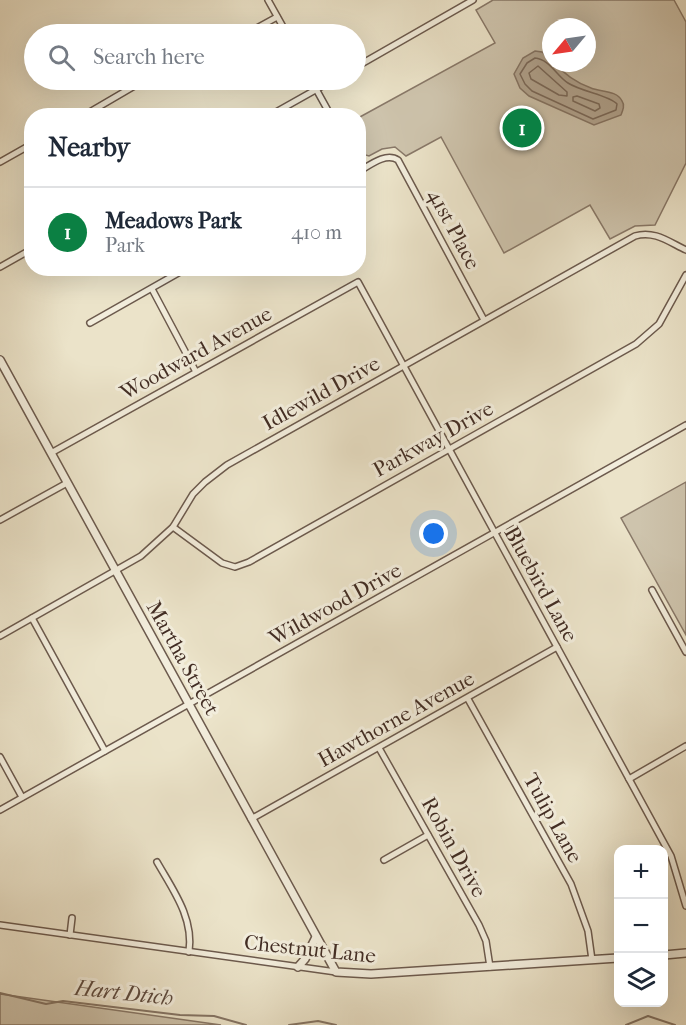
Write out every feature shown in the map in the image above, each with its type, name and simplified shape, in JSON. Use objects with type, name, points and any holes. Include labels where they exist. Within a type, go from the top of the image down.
[{"type":"street","points":[[366,61],[473,0]]},
{"type":"street","points":[[271,1],[281,24]]},
{"type":"street","points":[[264,24],[277,17]]},
{"type":"street","points":[[97,108],[129,90]]},
{"type":"street","points":[[283,108],[314,90]]},
{"type":"street","points":[[317,90],[327,108]]},
{"type":"street","points":[[0,162],[24,148]]},
{"type":"street","name":"41st Place","points":[[366,166],[385,157],[393,156],[398,160],[484,320]]},
{"type":"street","name":"Idlewild Drive","points":[[0,636],[117,571],[158,543],[173,527],[193,494],[227,465],[484,320],[635,236],[645,233],[655,235],[686,250]]},
{"type":"street","points":[[0,267],[24,254]]},
{"type":"street","name":"Parkway Drive","points":[[173,527],[222,563],[235,567],[249,562],[636,344],[659,324],[686,275]]},
{"type":"street","points":[[90,323],[174,276]]},
{"type":"street","name":"Bluebird Lane","points":[[358,282],[671,856],[686,906]]},
{"type":"street","name":"Woodward Avenue","points":[[51,453],[358,282]]},
{"type":"street","points":[[152,289],[196,372]]},
{"type":"street","name":"Martha Street","points":[[0,360],[336,972]]},
{"type":"street","name":"Wildwood Drive","points":[[0,810],[686,425]]},
{"type":"street","points":[[0,520],[68,483]]},
{"type":"street","points":[[652,591],[686,652]]},
{"type":"street","points":[[32,618],[105,751]]},
{"type":"street","name":"Hawthorne Avenue","points":[[251,819],[557,647]]},
{"type":"street","name":"Tulip Lane","points":[[468,699],[571,884],[588,931],[592,960]]},
{"type":"street","points":[[629,779],[686,746]]},
{"type":"street","name":"Robin Drive","points":[[379,748],[479,925],[486,941],[490,967]]},
{"type":"street","points":[[0,757],[22,797]]},
{"type":"street","points":[[384,860],[428,835]]},
{"type":"street","points":[[157,862],[188,921],[191,937],[189,952]]},
{"type":"street","points":[[70,935],[72,918]]},
{"type":"street","name":"Chestnut Lane","points":[[0,925],[298,967],[371,974],[614,958]]},
{"type":"street","points":[[298,967],[305,959],[316,937]]},
{"type":"street","points":[[668,955],[686,953]]},
{"type":"shaded area","points":[[493,0],[674,0],[686,22],[686,163],[655,225],[635,226],[610,239],[590,205],[504,253],[441,137],[406,156],[395,147],[366,155],[366,114],[495,43],[476,10]]},
{"type":"shaded area","points":[[686,482],[686,635],[621,518]]},
{"type":"shaded area","points":[[0,994],[221,1025],[0,1025]]},
{"type":"water","points":[[535,51],[542,52],[542,72],[565,72],[581,84],[620,97],[623,104],[621,115],[594,125],[529,96],[520,88],[514,74],[523,58]]},
{"type":"waterway","name":"Hart Dtich","points":[[0,993],[46,1004],[63,1001],[180,1015],[214,1016],[246,1025]]},
{"type":"waterway","name":"Hart Dtich","points":[[626,1025],[648,1016],[675,1025]]},
{"type":"waterway","name":"Hart Dtich","points":[[289,1025],[318,1021],[336,1025]]},
{"type":"place","name":"Meadows Park","points":[[522,128]]}]
